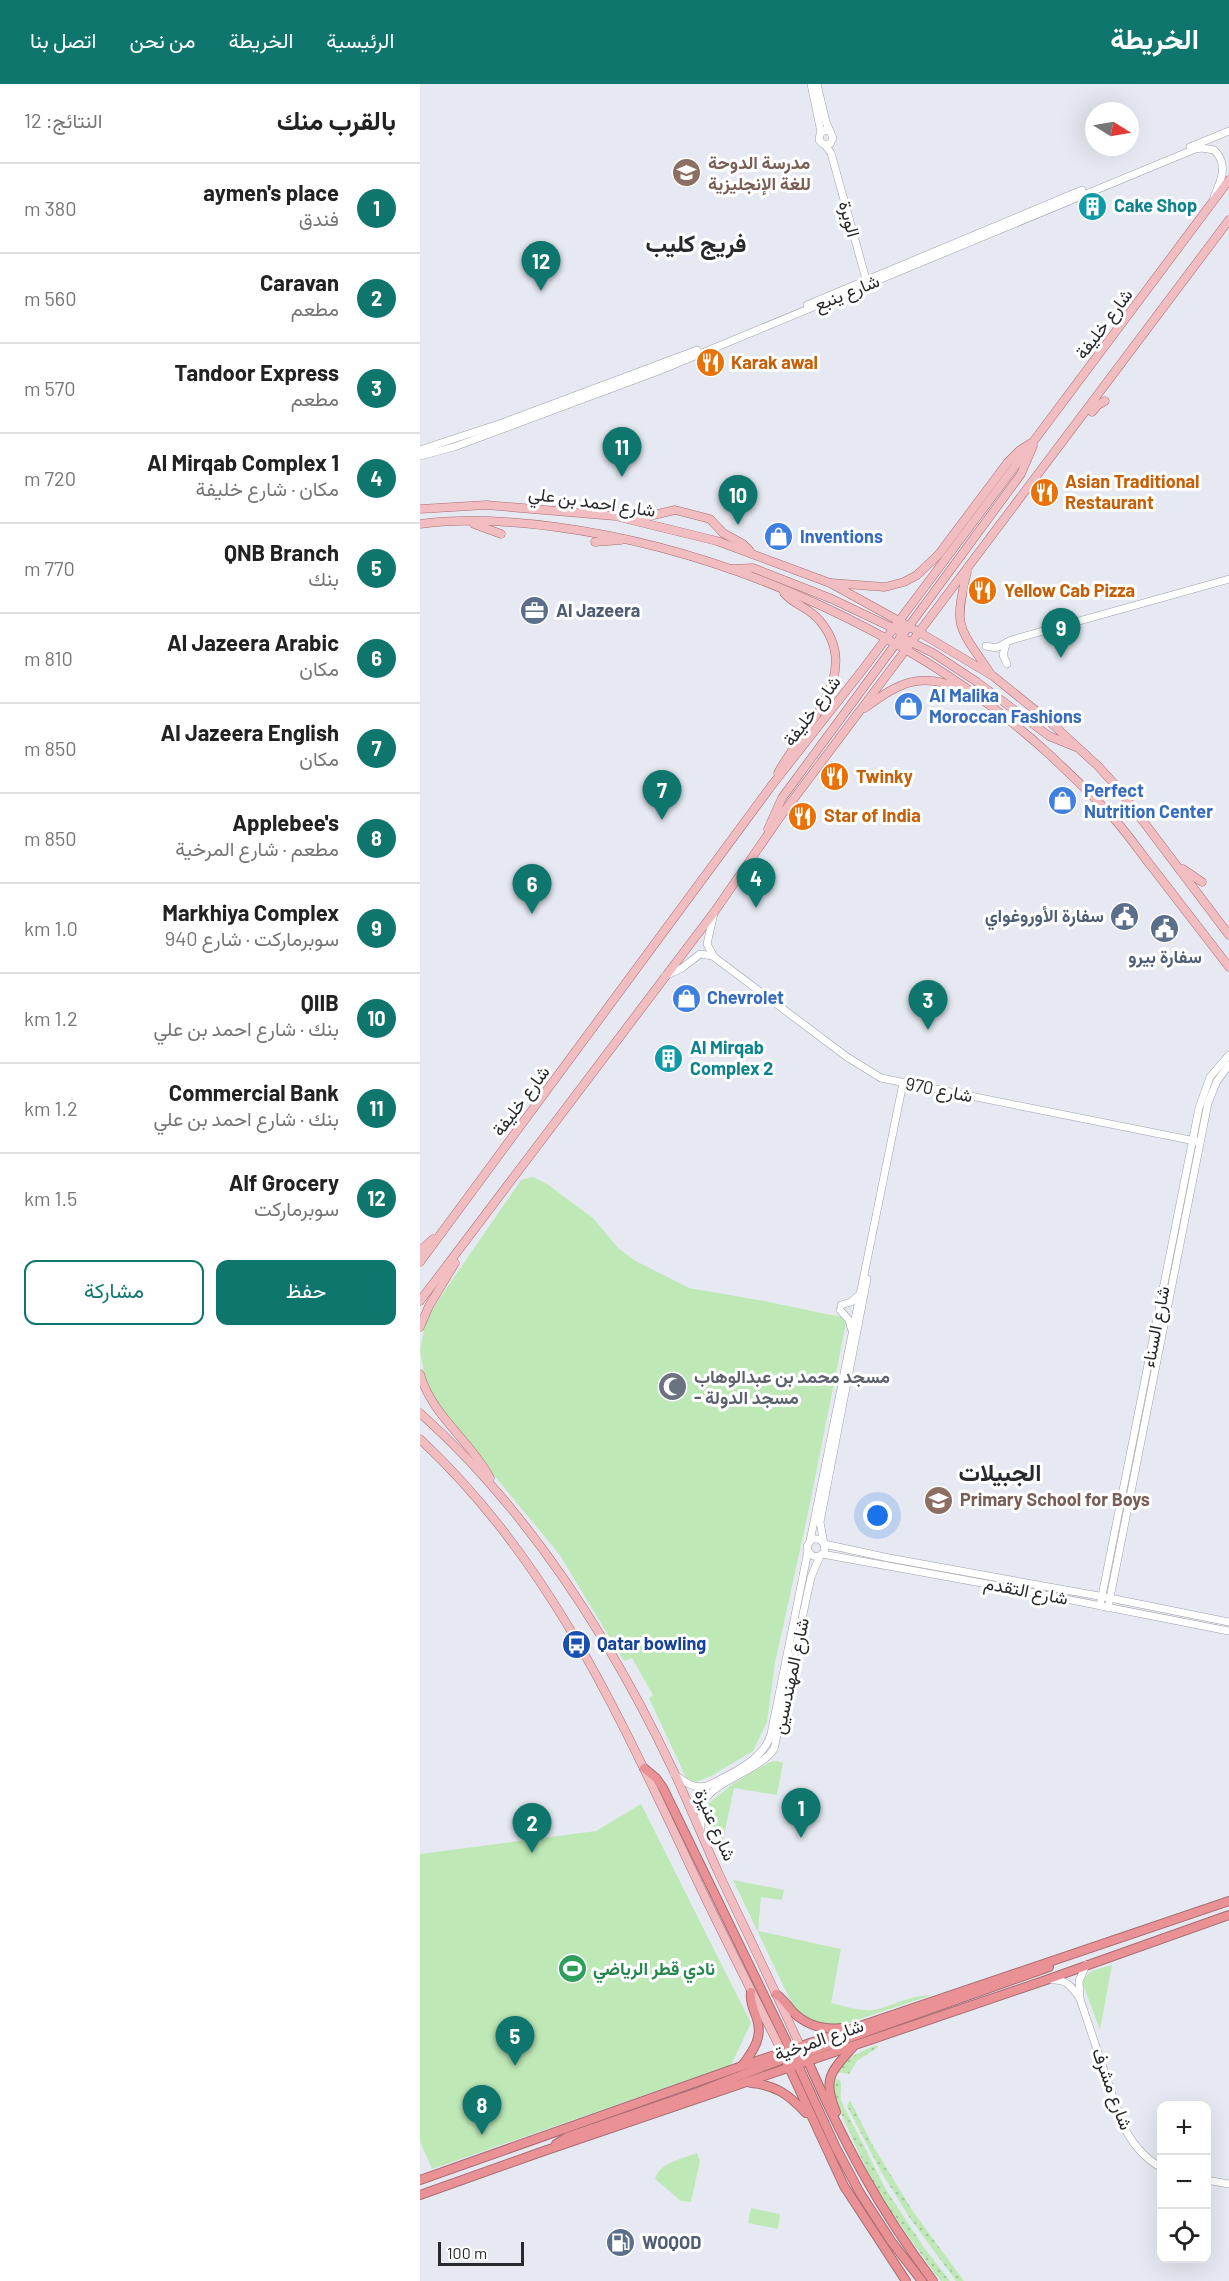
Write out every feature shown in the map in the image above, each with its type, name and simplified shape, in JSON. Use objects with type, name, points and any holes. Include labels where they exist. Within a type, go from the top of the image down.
[{"type":"highway","points":[[644,1768],[657,1778],[663,1788],[795,2057],[850,2175],[891,2241],[922,2281]]},
{"type":"highway","name":"شارع المرخية","points":[[420,2196],[552,2148],[746,2083],[855,2027],[1229,1901]]},
{"type":"highway","name":"شارع المرخية","points":[[420,2180],[742,2066],[855,2045],[1229,1914]]},
{"type":"highway","points":[[552,2148],[567,2137],[1025,1977],[1049,1968],[1067,1957]]},
{"type":"highway","points":[[742,2066],[756,2046],[760,2033],[759,2022],[752,2003],[752,1992]]},
{"type":"highway","points":[[776,1994],[795,2013],[812,2025],[827,2028],[855,2027]]},
{"type":"highway","points":[[839,2133],[838,2117],[830,2096],[830,2082],[837,2063],[855,2045]]},
{"type":"highway","name":"شارع عنيزة","points":[[795,2057],[811,2117],[844,2186],[906,2281]]},
{"type":"highway","name":"شارع عنيزة","points":[[795,2057],[879,2205],[933,2281]]},
{"type":"highway","points":[[746,2083],[777,2088],[787,2093],[811,2117]]},
{"type":"main road","name":"شارع خليفة","points":[[420,1262],[772,785],[885,639],[901,634],[898,621],[1229,180]]},
{"type":"main road","name":"شارع خليفة","points":[[420,1301],[715,911],[905,650],[1229,220]]},
{"type":"main road","points":[[1059,448],[1098,405],[1105,401]]},
{"type":"main road","points":[[830,583],[885,587],[904,582],[917,575],[939,554],[1013,456],[1035,441]]},
{"type":"main road","points":[[761,845],[782,798],[1021,474],[1035,441]]},
{"type":"main road","name":"شارع احمد بن علي","points":[[420,509],[486,505],[615,516],[663,526],[751,552],[830,583],[898,621]]},
{"type":"main road","points":[[615,516],[645,516],[672,510],[694,514],[712,520],[723,533],[743,544],[751,552]]},
{"type":"main road","points":[[467,522],[501,534]]},
{"type":"main road","name":"شارع احمد بن علي","points":[[420,524],[467,522],[534,524],[592,532],[693,556],[782,590],[839,615],[885,639],[919,632],[993,676]]},
{"type":"main road","points":[[595,542],[630,540]]},
{"type":"main road","points":[[968,567],[960,605],[960,623],[967,642],[993,676],[1050,722],[1118,789],[1229,935]]},
{"type":"main road","points":[[729,569],[753,568],[832,599],[901,634],[978,682],[1049,736],[1077,747]]},
{"type":"main road","points":[[772,785],[784,762],[825,702],[832,686],[836,662],[834,647],[821,622],[811,612],[791,600],[782,590]]},
{"type":"main road","points":[[901,634],[905,650],[981,699],[1050,755],[1116,822],[1229,967]]},
{"type":"main road","points":[[856,716],[884,694],[913,680],[949,683],[981,699]]},
{"type":"main road","points":[[1177,865],[1202,882]]},
{"type":"main road","points":[[420,1251],[449,1223]]},
{"type":"main road","points":[[420,1327],[429,1306],[468,1239]]},
{"type":"main road","points":[[420,1374],[432,1402],[482,1464],[496,1490]]},
{"type":"main road","name":"شارع عنيزة","points":[[420,1413],[464,1454],[496,1490],[527,1528],[591,1620],[623,1675],[674,1774],[776,1994],[795,2057]]},
{"type":"main road","name":"شارع عنيزة","points":[[420,1439],[485,1507],[511,1539],[554,1601],[592,1665],[752,1992],[795,2057]]},
{"type":"street","points":[[811,84],[821,132],[819,140],[828,143],[833,138],[826,122],[817,84]]},
{"type":"street","points":[[821,132],[830,131]]},
{"type":"street","name":"شارع ينبع","points":[[420,450],[660,365],[867,283],[878,275],[1229,131]]},
{"type":"street","name":"الوبرة","points":[[828,143],[867,283]]},
{"type":"street","name":"شارع ينبع","points":[[1176,154],[1202,148],[1214,150],[1220,155],[1225,168],[1210,205]]},
{"type":"street","name":"شارع ينبع","points":[[420,456],[454,447],[661,370],[1093,188]]},
{"type":"street","points":[[862,267],[878,275]]},
{"type":"street","points":[[986,646],[996,648],[1011,640],[1229,579]]},
{"type":"street","points":[[1006,644],[1003,655],[1007,664]]},
{"type":"street","points":[[714,957],[708,948],[708,937],[715,911]]},
{"type":"street","points":[[692,959],[708,937]]},
{"type":"street","points":[[665,976],[682,968],[700,954],[714,957]]},
{"type":"street","name":"شارع 970","points":[[714,957],[847,1058],[881,1078],[1197,1142]]},
{"type":"street","name":"شارع السناء","points":[[1108,1608],[1106,1598],[1197,1142],[1204,1090],[1214,1071],[1229,1055]]},
{"type":"street","name":"شارع السناء","points":[[1197,1142],[1210,1094],[1229,1065]]},
{"type":"street","points":[[873,1235],[866,1284],[820,1522],[825,1550],[821,1555],[814,1557],[808,1551],[807,1546],[810,1541],[903,1083]]},
{"type":"street","points":[[851,1333],[849,1320],[840,1308],[859,1295]]},
{"type":"street","points":[[810,1541],[815,1539],[823,1543]]},
{"type":"street","name":"شارع التقدم","points":[[823,1543],[881,1557],[1229,1622]]},
{"type":"street","name":"شارع المهندسين","points":[[674,1774],[695,1787],[707,1786],[751,1761],[766,1747],[771,1734],[808,1551]]},
{"type":"street","name":"شارع التقدم","points":[[821,1555],[887,1565],[1229,1631]]},
{"type":"street","name":"شارع المهندسين","points":[[700,1833],[706,1797],[764,1761],[774,1749],[811,1577],[821,1555]]},
{"type":"street","name":"شارع السناء","points":[[1100,1606],[1106,1598]]},
{"type":"street","name":"شارع مشرف","points":[[1086,1965],[1079,1981],[1080,1999],[1127,2134],[1143,2155],[1157,2165]]},
{"type":"street","points":[[1046,1980],[1064,1981],[1070,1984],[1080,1999]]},
{"type":"street","points":[[1211,2181],[1229,2184]]},
{"type":"green space","points":[[533,1177],[547,1184],[594,1219],[618,1248],[634,1260],[689,1288],[841,1317],[846,1323],[775,1663],[767,1722],[753,1751],[711,1776],[696,1782],[686,1778],[649,1698],[653,1695],[632,1658],[624,1661],[559,1554],[444,1415],[426,1383],[420,1351],[426,1318],[521,1180]]},
{"type":"green space","points":[[770,1762],[783,1763],[777,1795],[734,1788],[720,1850],[706,1818],[709,1803],[734,1783]]},
{"type":"green space","name":"نادي قطر الرياضي","points":[[641,1804],[751,2023],[731,2065],[432,2169],[420,2141],[420,1854],[596,1831]]},
{"type":"green space","points":[[733,1880],[784,1890],[782,1900],[761,1897],[758,1931],[841,1949],[831,2003],[854,2009],[873,2010],[911,1998],[932,1995],[839,2026],[809,2021],[793,2006]]},
{"type":"green space","points":[[1112,1965],[1100,2030],[1083,1984],[1084,1979],[1090,1973]]},
{"type":"green space","points":[[877,2045],[878,2047],[857,2061],[849,2074],[836,2072],[854,2056]]},
{"type":"green space","points":[[834,2078],[840,2080],[842,2103],[885,2188],[923,2246],[950,2281],[941,2281],[935,2274],[870,2177],[834,2098]]},
{"type":"green space","points":[[850,2100],[872,2144],[912,2210],[964,2281],[956,2281],[909,2217],[880,2170],[847,2106]]},
{"type":"green space","points":[[697,2153],[700,2161],[691,2202],[681,2201],[655,2179],[667,2165]]},
{"type":"green space","points":[[751,2208],[780,2214],[778,2229],[748,2223]]},
{"type":"place","name":"مدرسة الدوحة للغة الإنجليزية","points":[[687,173]]},
{"type":"place","name":"Cake Shop","points":[[1093,206]]},
{"type":"place","name":"Alf Grocery","points":[[541,291]]},
{"type":"place","name":"Karak awal","points":[[710,363]]},
{"type":"place","name":"Commercial Bank","points":[[622,477]]},
{"type":"place","name":"Asian Traditional Restaurant","points":[[1044,492]]},
{"type":"place","name":"QIIB","points":[[738,525]]},
{"type":"place","name":"Inventions","points":[[779,537]]},
{"type":"place","name":"Yellow Cab Pizza","points":[[983,591]]},
{"type":"place","name":"Al Jazeera","points":[[535,611]]},
{"type":"place","name":"Markhiya Complex","points":[[1061,658]]},
{"type":"place","name":"Al Malika Moroccan Fashions","points":[[908,706]]},
{"type":"place","name":"Twinky","points":[[835,777]]},
{"type":"place","name":"Perfect Nutrition Center","points":[[1063,801]]},
{"type":"place","name":"Star of India","points":[[803,816]]},
{"type":"place","name":"Al Jazeera English","points":[[662,820]]},
{"type":"place","name":"Al Mirqab Complex 1","points":[[756,908]]},
{"type":"place","name":"Al Jazeera Arabic","points":[[532,914]]},
{"type":"place","name":"سفارة الأوروغواي","points":[[1125,916]]},
{"type":"place","name":"سفارة بيرو","points":[[1165,928]]},
{"type":"place","name":"Chevrolet","points":[[686,998]]},
{"type":"place","name":"Tandoor Express","points":[[928,1030]]},
{"type":"place","name":"Al Mirqab Complex 2","points":[[669,1058]]},
{"type":"place","name":"مسجد محمد بن عبدالوهاب - مسجد الدولة","points":[[673,1387]]},
{"type":"place","name":"Primary School for Boys","points":[[939,1500]]},
{"type":"place","name":"Qatar bowling","points":[[576,1644]]},
{"type":"place","name":"aymen's place","points":[[801,1838]]},
{"type":"place","name":"Caravan","points":[[532,1853]]},
{"type":"place","name":"نادي قطر الرياضي","points":[[572,1969]]},
{"type":"place","name":"QNB Branch","points":[[515,2066]]},
{"type":"place","name":"Applebee's","points":[[482,2135]]},
{"type":"place","name":"WOQOD","points":[[621,2243]]},
{"type":"district","name":"فريج كليب","points":[[696,244]]},
{"type":"district","name":"الجبيلات","points":[[1000,1473]]}]
